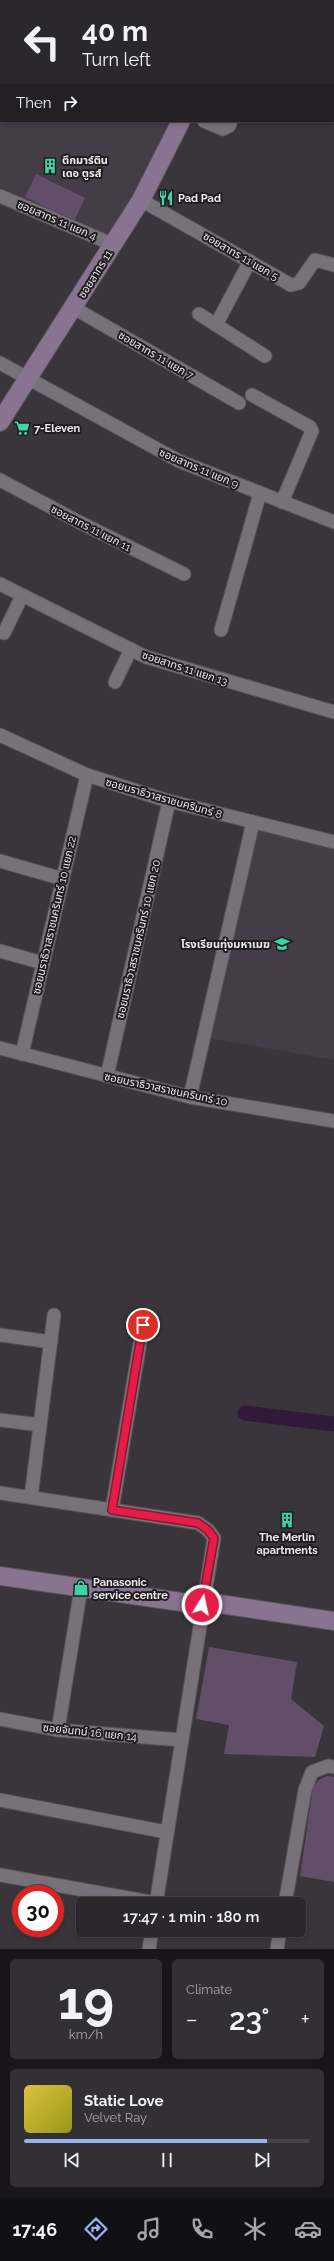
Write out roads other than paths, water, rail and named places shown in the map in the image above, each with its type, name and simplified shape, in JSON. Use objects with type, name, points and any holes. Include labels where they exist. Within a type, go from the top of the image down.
[{"type":"street","name":"ซอยสาทร 11","points":[[0,422],[114,245],[141,200],[180,122]]},
{"type":"street","points":[[206,122],[223,129],[229,126],[231,122]]},
{"type":"street","name":"ซอยสาทร 11 แยก 4","points":[[0,196],[114,245]]},
{"type":"street","name":"ซอยสาทร 11 แยก 5","points":[[141,200],[291,285],[299,283],[315,260],[334,265]]},
{"type":"street","points":[[216,325],[250,261]]},
{"type":"street","name":"ซอยสาทร 11 แยก 7","points":[[74,308],[239,403]]},
{"type":"street","points":[[199,314],[265,356]]},
{"type":"street","name":"ซอยสาทร 11 แยก 9","points":[[0,363],[169,456],[334,522]]},
{"type":"street","points":[[252,395],[310,427],[312,431],[282,502]]},
{"type":"street","name":"ซอยสาทร 11 แยก 11","points":[[0,480],[79,522],[184,574]]},
{"type":"street","points":[[221,630],[260,493]]},
{"type":"street","name":"ซอยสาทร 11 แยก 13","points":[[0,584],[146,657],[334,712]]},
{"type":"street","points":[[4,633],[22,596]]},
{"type":"street","points":[[116,682],[131,650]]},
{"type":"street","name":"ซอยนราธิวาสราชนครินทร์ 8","points":[[0,735],[87,776],[169,801],[334,842]]},
{"type":"street","name":"ซอยนราธิวาสราชนครินทร์ 10 แยก 22","points":[[22,1054],[87,776]]},
{"type":"street","name":"ซอยนราธิวาสราชนครินทร์ 10 แยก 20","points":[[106,1076],[169,801]]},
{"type":"street","points":[[190,1097],[253,822]]},
{"type":"street","points":[[0,861],[63,879]]},
{"type":"street","points":[[0,952],[43,963]]},
{"type":"street","name":"ซอยนราธิวาสราชนครินทร์ 10","points":[[0,1048],[190,1097],[334,1121]]},
{"type":"street","points":[[31,1497],[54,1315]]},
{"type":"street","points":[[112,1510],[143,1325]]},
{"type":"street","points":[[0,1335],[51,1342]]},
{"type":"street","points":[[0,1420],[40,1425]]},
{"type":"street","points":[[0,1493],[198,1523],[208,1530],[214,1538],[202,1605],[157,1897]]},
{"type":"street","points":[[0,1576],[202,1605],[220,1604],[334,1621]]},
{"type":"street","points":[[58,1730],[81,1588]]},
{"type":"street","name":"ซอยจันทน์ 16 แยก 14","points":[[0,1719],[58,1730],[181,1740]]},
{"type":"street","points":[[285,1897],[305,1790],[312,1772],[328,1766],[334,1767]]},
{"type":"street","points":[[0,1800],[166,1832]]},
{"type":"street","points":[[0,1875],[118,1897]]},
{"type":"street","points":[[149,1949],[151,1937]]},
{"type":"street","points":[[277,1949],[279,1937]]},
{"type":"waterway","points":[[245,1413],[334,1424]]},
{"type":"place","name":"ตึกมาร์ติน เดอ ตูรส์","points":[[50,166]]},
{"type":"place","name":"Pad Pad","points":[[166,198]]},
{"type":"place","name":"7-Eleven","points":[[22,428]]},
{"type":"place","name":"โรงเรียนทุ่งมหาเมฆ","points":[[282,944]]},
{"type":"place","name":"The Merlin apartments","points":[[287,1520]]},
{"type":"place","name":"Panasonic service centre","points":[[81,1588]]}]
